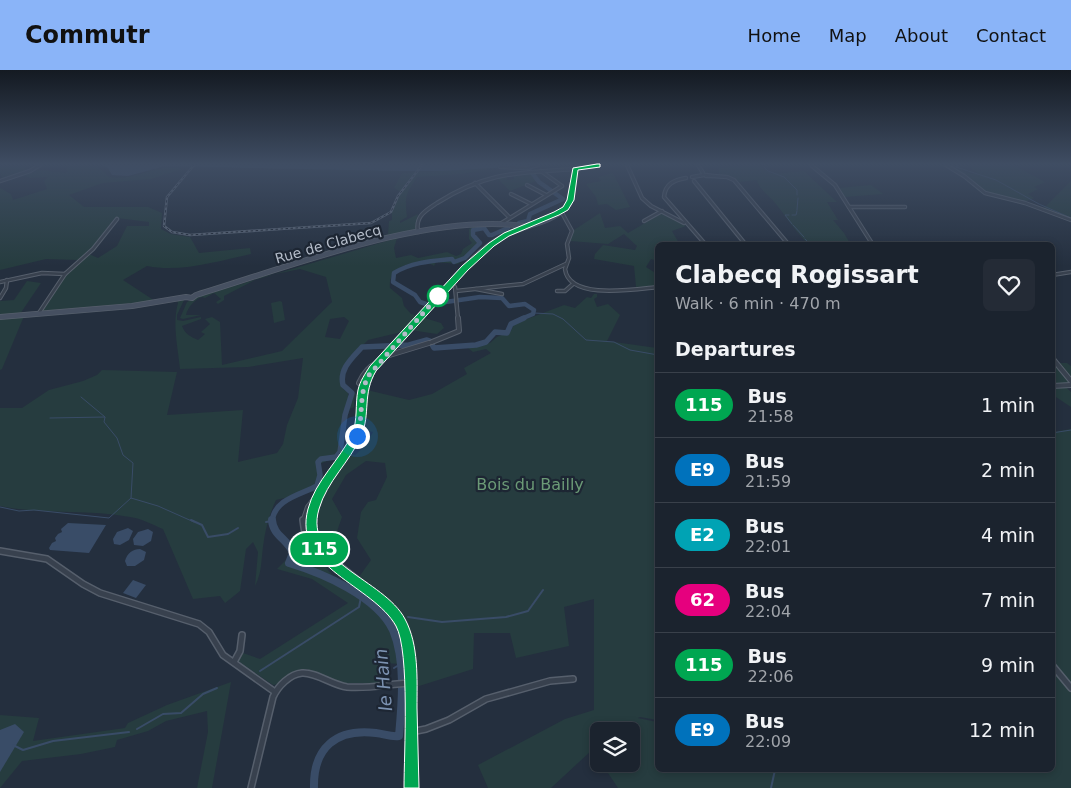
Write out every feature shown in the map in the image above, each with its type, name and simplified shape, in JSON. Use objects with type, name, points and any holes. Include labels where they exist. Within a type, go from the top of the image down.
[{"type":"main road","points":[[412,788],[411,732],[403,683],[408,646],[400,621],[384,602],[326,558],[318,548],[312,534],[313,510],[321,492],[357,436],[362,396],[369,375],[393,345],[451,282],[491,245],[516,230],[561,211],[571,199]]},
{"type":"main road","name":"Rue de Clabecq","points":[[500,224],[516,230]]},
{"type":"main road","name":"Rue de Clabecq","points":[[0,317],[132,306],[186,297],[192,298],[196,295],[365,244],[418,232],[500,224],[525,226]]},
{"type":"street","points":[[418,232],[417,221],[423,212],[443,199]]},
{"type":"street","points":[[489,199],[509,217]]},
{"type":"street","points":[[520,199],[531,204]]},
{"type":"street","points":[[500,224],[540,199]]},
{"type":"street","points":[[643,199],[688,225]]},
{"type":"street","points":[[666,199],[703,242]]},
{"type":"street","points":[[706,199],[743,242]]},
{"type":"street","points":[[750,199],[786,242]]},
{"type":"street","points":[[843,199],[871,242]]},
{"type":"street","points":[[1005,199],[1025,203],[1071,220]]},
{"type":"street","points":[[848,207],[905,207]]},
{"type":"street","points":[[561,211],[572,231],[567,244],[569,257],[566,264],[566,273],[573,284],[587,290],[599,291],[655,287]]},
{"type":"street","points":[[644,221],[662,211]]},
{"type":"street","points":[[674,216],[679,215]]},
{"type":"street","points":[[39,313],[65,274],[94,249],[117,218]]},
{"type":"street","points":[[456,291],[522,284],[566,264]]},
{"type":"street","points":[[1055,275],[1071,272]]},
{"type":"street","points":[[0,282],[42,273],[65,274]]},
{"type":"street","points":[[0,298],[6,288],[7,280]]},
{"type":"street","points":[[381,360],[459,331],[456,291],[455,286],[451,282]]},
{"type":"street","points":[[557,291],[565,291],[573,284]]},
{"type":"street","points":[[474,288],[502,294]]},
{"type":"street","points":[[1055,362],[1071,383],[1055,386]]},
{"type":"street","points":[[0,551],[47,559],[83,584],[100,592],[199,624],[209,632],[220,652],[275,692]]},
{"type":"street","points":[[234,662],[240,651],[242,635]]},
{"type":"street","points":[[1055,668],[1070,686]]},
{"type":"street","points":[[251,788],[275,692],[292,676],[303,672],[343,686],[403,683]]},
{"type":"street","points":[[411,732],[449,720],[486,698],[544,683],[573,679]]},
{"type":"green space","points":[[0,199],[73,199],[84,207],[148,207],[162,213],[161,229],[171,234],[190,237],[199,253],[250,248],[251,254],[186,267],[160,268],[147,266],[123,280],[155,301],[42,311],[66,276],[89,254],[98,258],[117,246],[127,226],[149,226],[149,222],[117,218],[95,245],[78,260],[46,259],[0,270]]},
{"type":"green space","points":[[398,199],[407,199],[407,217],[400,221],[400,223],[418,214],[415,230],[373,240],[388,234],[392,212]]},
{"type":"green space","points":[[596,199],[626,199],[630,207],[616,210],[607,204],[598,205]]},
{"type":"green space","points":[[771,199],[833,199],[837,202],[827,202],[838,220],[833,220],[849,242],[806,242]]},
{"type":"green space","points":[[1009,199],[1033,199],[1025,202]]},
{"type":"green space","points":[[1053,199],[1071,199],[1071,220],[1043,209]]},
{"type":"green space","points":[[600,213],[605,228],[620,226],[628,233],[662,213],[686,226],[672,231],[678,242],[655,242],[655,260],[651,259],[646,267],[655,273],[655,286],[636,287],[634,266],[594,259],[595,254],[603,245],[635,250],[637,246],[624,234],[608,244],[570,241],[574,230]]},
{"type":"green space","points":[[474,226],[476,227],[472,230],[472,235],[479,242],[458,264],[436,262],[434,266],[429,264],[413,264],[403,266],[394,272],[390,288],[402,298],[404,306],[411,314],[441,323],[444,328],[437,334],[410,330],[368,340],[351,357],[340,381],[344,390],[352,392],[348,393],[348,396],[356,393],[354,407],[350,409],[341,435],[343,449],[336,457],[320,464],[321,477],[326,479],[315,492],[311,491],[276,500],[266,529],[260,571],[255,586],[258,552],[253,542],[246,549],[240,591],[225,603],[220,596],[193,599],[163,529],[138,519],[114,515],[16,509],[0,506],[0,408],[22,408],[49,390],[83,381],[97,375],[102,370],[177,372],[167,415],[243,410],[238,462],[277,453],[283,444],[287,425],[298,398],[303,358],[248,367],[180,369],[175,328],[177,300],[184,300],[177,315],[177,320],[183,321],[201,317],[201,319],[182,326],[193,338],[198,340],[205,334],[201,332],[210,324],[205,319],[212,317],[220,322],[222,365],[282,351],[332,302],[326,277],[300,269],[273,274],[397,238],[394,248],[396,258],[411,255],[418,258],[447,252],[456,256],[461,254],[463,249],[472,243],[469,239],[469,229]],"holes":[[[344,317],[349,321],[340,339],[325,337],[330,319]]]},
{"type":"green space","points":[[256,280],[224,296],[224,300],[218,304],[216,302],[221,299],[214,293],[205,298],[199,298],[188,309],[186,315],[201,315],[180,318],[187,302],[197,297]]},
{"type":"green space","points":[[27,281],[41,283],[18,317],[24,316],[0,370],[0,301],[14,300]]},
{"type":"green space","name":"Bois du Bailly","points":[[594,294],[597,294],[597,297],[594,299],[597,307],[608,304],[620,315],[607,341],[655,348],[655,720],[638,718],[655,722],[655,772],[1055,772],[1055,432],[1071,429],[1071,788],[618,788],[607,772],[640,772],[640,722],[590,722],[590,752],[551,788],[488,788],[478,765],[565,719],[594,710],[594,599],[564,607],[569,646],[516,658],[510,633],[474,633],[473,669],[416,687],[412,645],[404,621],[381,594],[359,577],[371,560],[357,538],[361,512],[368,502],[376,500],[387,477],[385,463],[366,461],[346,475],[332,499],[342,517],[334,540],[322,547],[318,520],[320,508],[329,487],[351,454],[355,455],[365,446],[373,432],[364,430],[367,390],[409,400],[432,394],[467,374],[464,368],[491,353],[486,349],[473,352],[468,348],[490,343],[497,337],[511,331],[514,324],[564,305],[575,308],[587,297],[591,298]]},
{"type":"green space","points":[[282,302],[285,320],[274,323],[271,303]]},
{"type":"green space","points":[[1058,363],[1067,363],[1071,366],[1071,387],[1066,387],[1071,392],[1071,407],[1055,396],[1055,367],[1058,367]]},
{"type":"green space","points":[[311,547],[338,580],[374,602],[392,619],[401,639],[405,678],[401,680],[401,664],[383,663],[381,683],[334,683],[307,669],[293,673],[280,684],[273,685],[238,661],[243,653],[260,659],[348,603],[312,579],[277,569],[294,552]]},
{"type":"green space","points":[[231,682],[212,788],[197,788],[208,732],[207,711],[166,721],[148,731],[117,740],[115,747],[81,754],[22,761],[0,788],[0,715],[39,718],[33,741],[125,728],[128,723],[167,705]]},
{"type":"water","points":[[68,523],[106,525],[89,553],[50,550],[49,548],[52,543],[56,541],[55,538],[62,532],[61,529]]},
{"type":"water","points":[[128,528],[133,531],[129,540],[120,545],[114,544],[113,539],[117,532]]},
{"type":"water","points":[[148,529],[153,532],[151,541],[143,546],[134,545],[133,539],[138,532]]},
{"type":"water","points":[[140,549],[146,552],[144,560],[135,566],[127,566],[125,561],[129,554]]},
{"type":"water","points":[[133,580],[146,585],[136,598],[123,593]]},
{"type":"water","points":[[15,724],[24,732],[0,772],[0,730]]},
{"type":"waterway","name":"le Hain","points":[[519,223],[528,221],[530,214],[562,199]]},
{"type":"waterway","points":[[797,210],[798,199]]},
{"type":"waterway","points":[[1029,199],[1071,218]]},
{"type":"waterway","points":[[792,215],[796,215],[797,211]]},
{"type":"waterway","points":[[789,215],[785,215],[792,224]]},
{"type":"waterway","points":[[793,225],[804,237]]},
{"type":"waterway","name":"le Hain","points":[[426,304],[420,302],[415,295],[393,282],[394,273],[408,266],[422,263],[452,259],[454,262],[465,258],[480,243],[473,235],[473,230],[484,228],[489,235],[492,235],[508,228]]},
{"type":"waterway","points":[[805,239],[808,242]]},
{"type":"waterway","name":"le Hain","points":[[439,303],[480,297],[502,298],[509,306],[525,304],[534,310],[533,314],[521,319]]},
{"type":"waterway","points":[[534,313],[553,314],[563,319],[586,340],[614,342],[630,350],[655,354]]},
{"type":"waterway","name":"le Hain","points":[[272,521],[277,508],[283,503],[317,486],[320,475],[318,462],[321,459],[336,457],[340,452],[345,415],[352,393],[343,385],[343,374],[347,364],[362,347],[409,345],[427,340],[430,341],[434,348],[476,345],[486,342],[495,332],[507,333],[511,324],[524,318]]},
{"type":"waterway","points":[[81,397],[105,417]]},
{"type":"waterway","points":[[50,418],[105,417]]},
{"type":"waterway","points":[[105,417],[104,422],[117,438],[123,455],[133,463],[131,498]]},
{"type":"waterway","points":[[1055,433],[1071,430]]},
{"type":"waterway","points":[[0,507],[19,511],[34,510],[109,518],[131,498]]},
{"type":"waterway","points":[[131,498],[158,506],[194,522]]},
{"type":"waterway","points":[[191,520],[202,525],[208,537],[228,534],[238,528]]},
{"type":"waterway","name":"le Hain","points":[[266,522],[271,521],[268,522]]},
{"type":"waterway","name":"le Hain","points":[[272,521],[275,530],[291,548],[293,553],[289,563],[317,573],[362,596],[375,607],[393,630],[400,655],[402,682],[399,736],[362,732],[339,738],[323,752],[318,762],[314,788]]},
{"type":"waterway","points":[[408,617],[442,622],[506,617],[528,611],[543,590]]},
{"type":"waterway","points":[[260,671],[359,607],[361,597]]},
{"type":"waterway","name":"le Hain","points":[[394,668],[399,665]]},
{"type":"waterway","points":[[137,729],[163,714],[181,713],[203,694],[217,688]]},
{"type":"waterway","points":[[13,745],[23,750],[53,741],[129,732]]},
{"type":"waterway","points":[[771,788],[775,772]]},
{"type":"railway","points":[[167,199],[164,226],[172,232],[190,235],[371,223],[391,212],[397,199]]},
{"type":"bus line","name":"115","points":[[412,788],[410,664],[408,646],[400,621],[384,602],[338,569],[322,554],[312,534],[313,510],[325,484],[357,436],[360,423],[362,390],[373,368],[465,268],[491,245],[516,230],[557,214],[569,204],[571,199]]},
{"type":"route","points":[[357,436],[360,423],[362,390],[366,380],[379,362],[438,296]]}]
